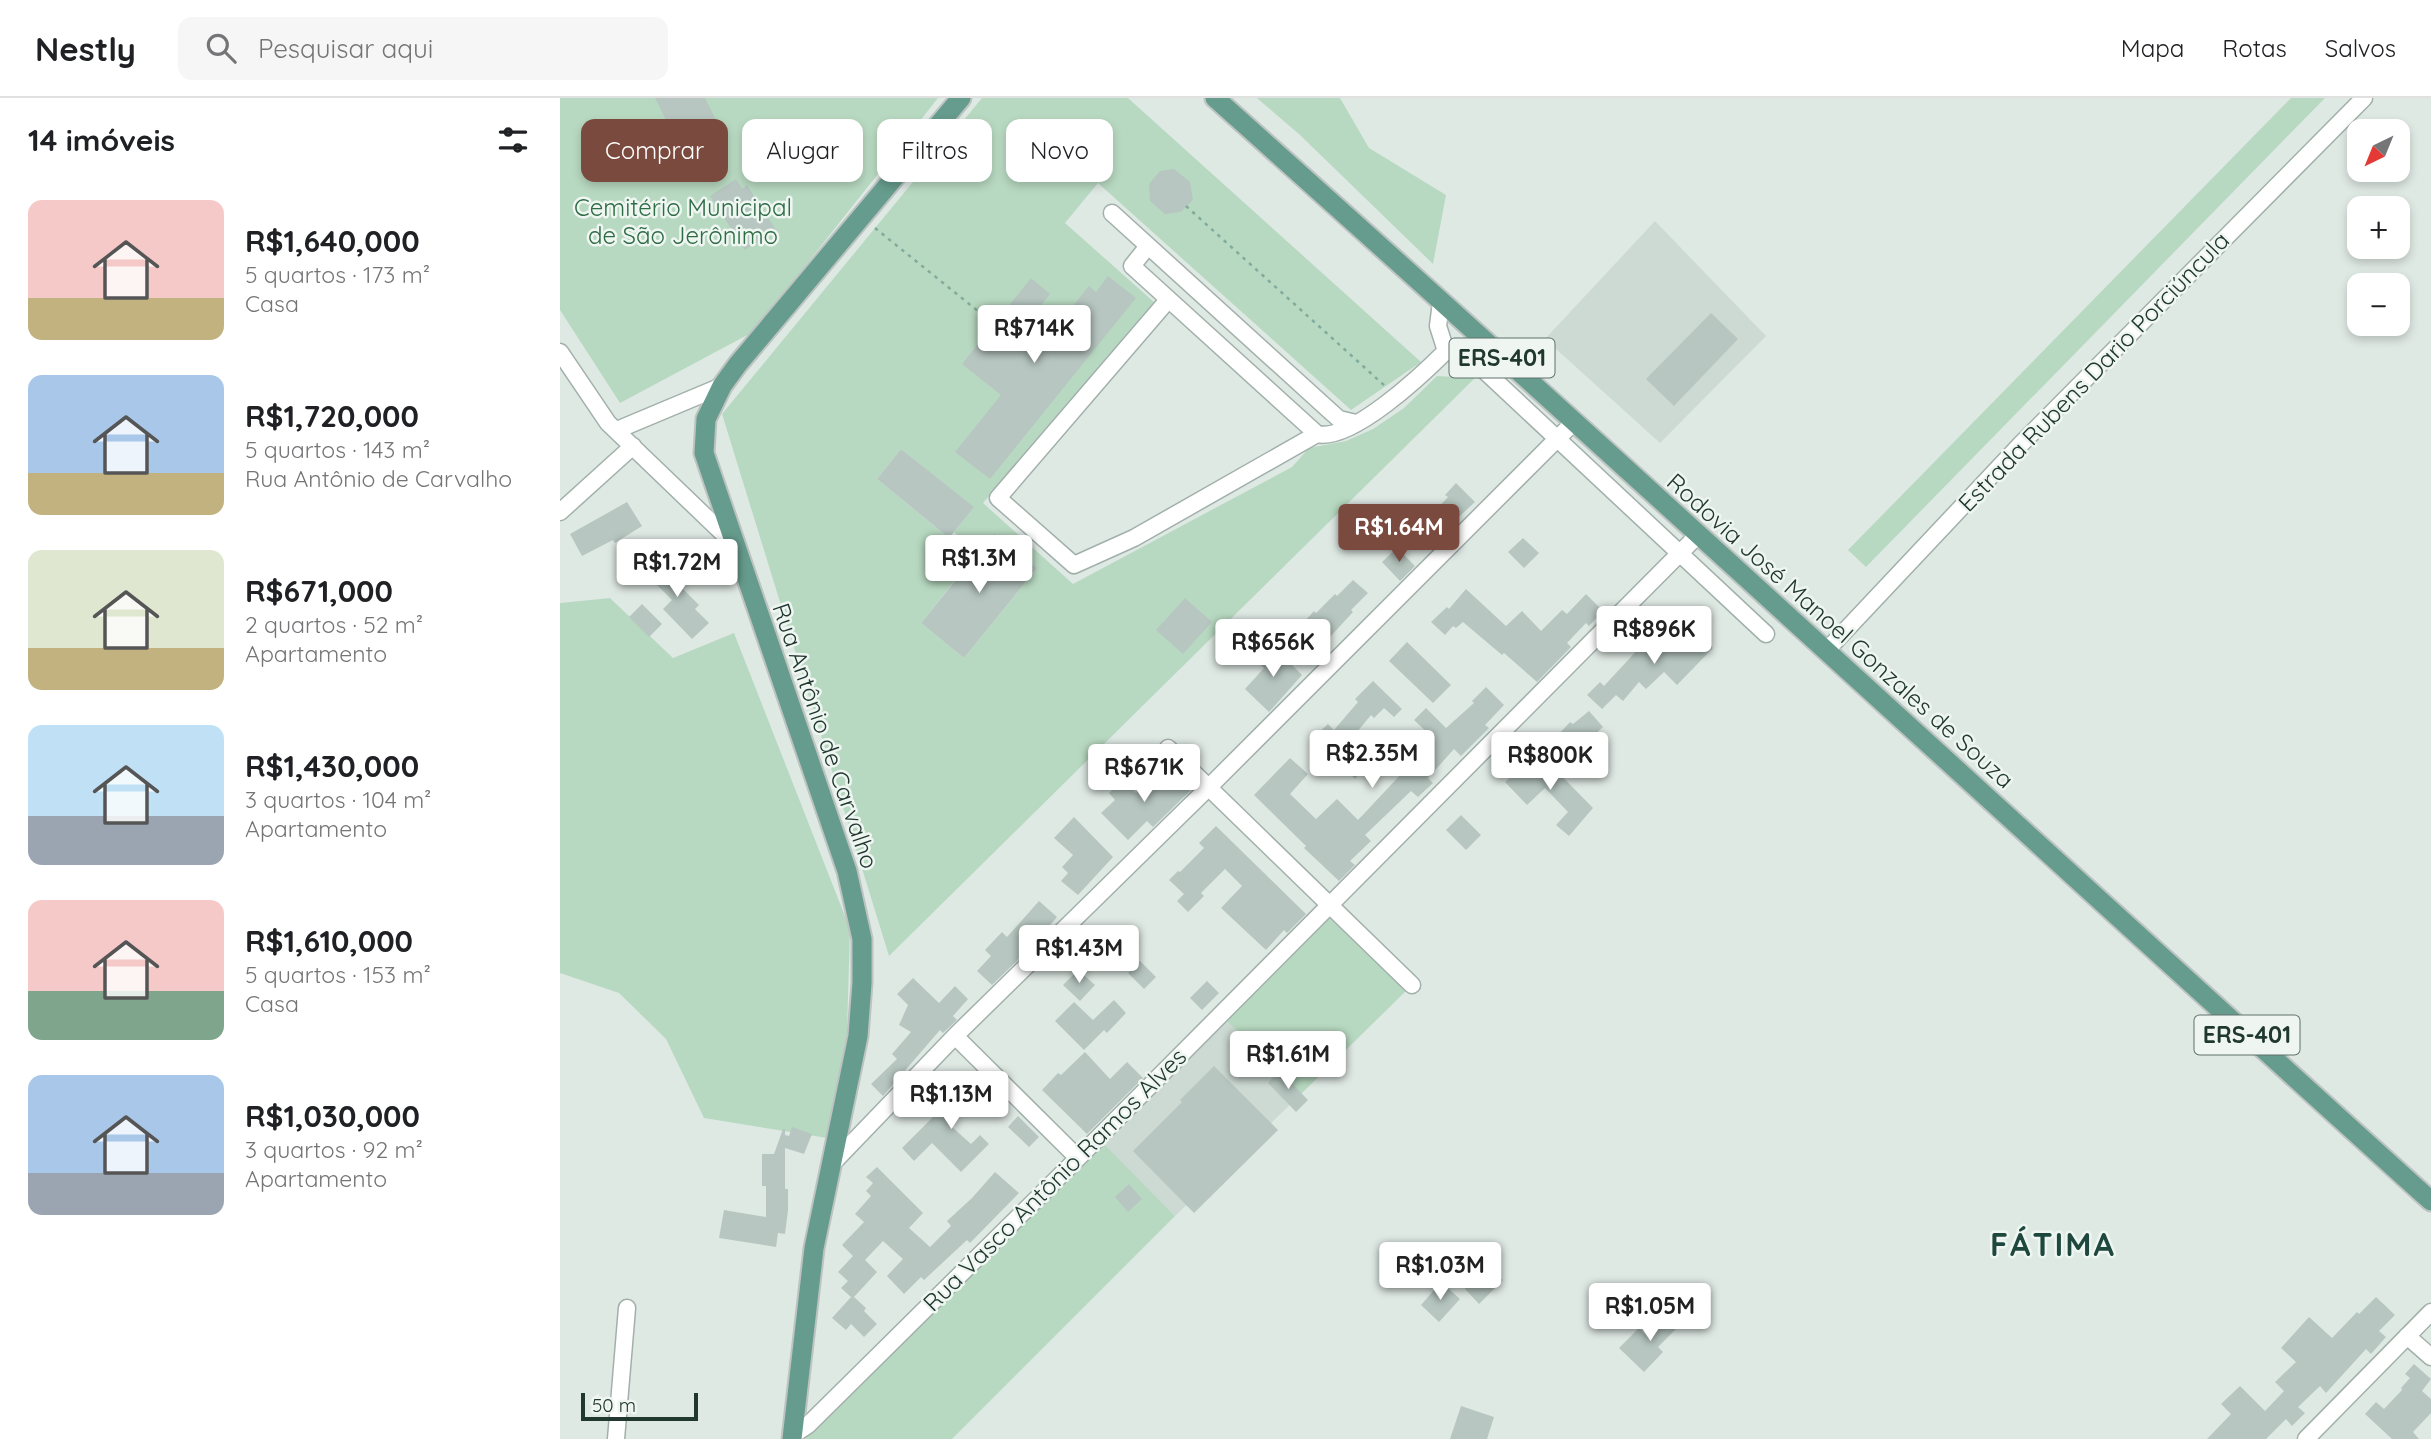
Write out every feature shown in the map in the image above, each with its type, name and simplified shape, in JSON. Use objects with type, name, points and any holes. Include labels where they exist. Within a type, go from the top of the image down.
[{"type":"main road","name":"Rua Antônio de Carvalho","points":[[792,1437],[814,1248],[858,1036],[862,939],[843,859],[704,453],[706,419],[722,386],[961,98]]},
{"type":"main road","name":"Rodovia José Manoel Gonzales de Souza","points":[[1214,98],[1827,650],[2431,1201]]},
{"type":"street","name":"Estrada Rubens Dario Porciúncula","points":[[1827,650],[2020,445],[2364,98]]},
{"type":"street","points":[[1112,214],[1339,419],[1356,423]]},
{"type":"street","points":[[1148,246],[1132,266],[1317,434]]},
{"type":"street","points":[[1168,300],[998,498],[1073,565],[1134,538],[1317,434],[1335,435],[1356,423],[1399,394],[1446,351]]},
{"type":"street","points":[[1441,302],[1438,326],[1446,351]]},
{"type":"street","points":[[1446,351],[1472,359],[1766,634]]},
{"type":"street","points":[[560,352],[600,412],[734,544]]},
{"type":"street","points":[[1472,359],[1498,354]]},
{"type":"street","points":[[617,430],[722,386]]},
{"type":"street","points":[[830,1166],[955,1036],[1574,422]]},
{"type":"street","points":[[560,512],[634,446]]},
{"type":"street","name":"Rua Vasco Antônio Ramos Alves","points":[[792,1437],[808,1425],[1078,1158],[1698,535]]},
{"type":"street","points":[[1168,748],[1412,985]]},
{"type":"street","points":[[955,1036],[1078,1158]]},
{"type":"street","points":[[616,1439],[627,1308]]},
{"type":"street","points":[[2306,1439],[2431,1312]]},
{"type":"street","points":[[2407,1336],[2431,1357]]},
{"type":"path","points":[[1186,206],[1385,386]]},
{"type":"path","points":[[875,228],[994,324]]},
{"type":"shaded area","points":[[1655,221],[1766,336],[1660,443],[1545,339]]},
{"type":"shaded area","points":[[1227,1021],[1300,1095],[1175,1216],[1103,1144]]},
{"type":"green space","name":"Cemitério Municipal de São Jerônimo","points":[[560,98],[938,98],[921,119],[877,119],[877,175],[753,332],[620,403],[560,310]]},
{"type":"green space","points":[[982,98],[1128,98],[1421,362],[1351,410],[1098,183],[1065,223],[1154,302],[983,503],[1073,584],[1292,467],[1309,448],[1346,441],[1373,429],[1404,408],[1437,376],[1475,378],[889,956],[722,414],[913,182],[992,182],[992,119],[965,119]],"holes":[[[901,449],[973,507],[954,532],[978,552],[994,533],[1037,568],[964,658],[921,623],[973,558],[877,479]]]},
{"type":"green space","points":[[1257,98],[1340,98],[1369,148],[1446,195],[1433,264],[1300,135]]},
{"type":"green space","points":[[2291,98],[2325,98],[1866,567],[1848,550]]},
{"type":"green space","points":[[610,598],[673,658],[734,633],[850,929],[847,1033],[827,1138],[704,1118],[666,1039],[619,993],[560,973],[560,603]]},
{"type":"green space","points":[[1331,913],[1409,988],[1300,1095],[1224,1018]]},
{"type":"green space","points":[[1101,1141],[1175,1216],[952,1439],[805,1439]]},
{"type":"building","points":[[655,98],[705,98],[716,119],[666,119]]},
{"type":"building","points":[[1174,169],[1190,182],[1193,200],[1181,212],[1165,214],[1150,201],[1149,184],[1160,171]]},
{"type":"building","points":[[736,179],[742,189],[747,185],[776,230],[745,250],[710,196]]},
{"type":"building","points":[[1108,276],[1136,298],[990,479],[955,452],[1001,395],[962,364],[1031,278],[1050,294],[1027,323],[1047,338],[1089,286],[1096,292]]},
{"type":"building","points":[[1711,313],[1738,339],[1674,406],[1646,379]]},
{"type":"building","points":[[901,449],[974,507],[949,538],[877,479]]},
{"type":"building","points":[[1456,483],[1475,502],[1450,525],[1435,511]]},
{"type":"building","points":[[627,502],[642,526],[615,543],[613,540],[582,556],[570,534]]},
{"type":"building","points":[[994,533],[1037,568],[964,658],[921,623]]},
{"type":"building","points":[[1523,538],[1539,553],[1524,568],[1508,552]]},
{"type":"building","points":[[1397,548],[1415,566],[1400,581],[1382,562]]},
{"type":"building","points":[[661,556],[676,571],[671,577],[699,605],[695,609],[709,623],[692,639],[663,609],[672,600],[645,573]]},
{"type":"building","points":[[1353,580],[1368,593],[1318,650],[1296,631],[1314,611],[1316,613]]},
{"type":"building","points":[[1466,589],[1506,626],[1522,611],[1541,631],[1562,610],[1567,614],[1586,594],[1603,611],[1589,626],[1586,623],[1567,643],[1571,647],[1537,682],[1463,622],[1456,628],[1453,626],[1445,635],[1431,622],[1447,607],[1449,609]]},
{"type":"building","points":[[1185,598],[1212,622],[1183,654],[1156,630]]},
{"type":"building","points":[[642,604],[662,624],[649,637],[629,617]]},
{"type":"building","points":[[1690,626],[1713,648],[1677,685],[1664,672],[1646,689],[1639,682],[1623,701],[1616,695],[1602,709],[1587,695],[1600,682],[1604,686],[1641,646],[1638,643],[1649,634],[1665,652]]},
{"type":"building","points":[[1407,642],[1451,685],[1433,703],[1389,661]]},
{"type":"building","points":[[1273,646],[1302,675],[1269,712],[1245,689],[1264,668],[1258,662]]},
{"type":"building","points":[[1373,681],[1402,709],[1394,717],[1384,708],[1374,718],[1371,715],[1352,738],[1375,758],[1355,779],[1315,736],[1328,724],[1334,730],[1358,702],[1355,699]]},
{"type":"building","points":[[1486,687],[1504,705],[1485,725],[1489,728],[1461,756],[1454,749],[1428,778],[1433,783],[1418,797],[1411,791],[1365,835],[1371,841],[1350,861],[1355,865],[1339,881],[1254,795],[1290,758],[1308,774],[1290,794],[1316,819],[1337,799],[1358,820],[1434,739],[1414,720],[1426,708],[1446,728],[1474,703],[1472,701]]},
{"type":"building","points":[[1589,711],[1603,727],[1574,753],[1557,736],[1570,722],[1573,724]]},
{"type":"building","points":[[1540,754],[1593,808],[1569,836],[1556,825],[1568,812],[1545,788],[1527,805],[1505,782],[1520,768],[1523,771]]},
{"type":"building","points":[[1173,770],[1192,789],[1153,827],[1147,821],[1128,840],[1101,813],[1115,800],[1109,793],[1123,780],[1136,793],[1141,788],[1148,795]]},
{"type":"building","points":[[1461,815],[1481,835],[1466,850],[1446,830]]},
{"type":"building","points":[[1074,817],[1113,857],[1078,895],[1061,881],[1068,873],[1062,867],[1073,855],[1054,838]]},
{"type":"building","points":[[1216,826],[1306,914],[1287,933],[1284,930],[1266,950],[1221,908],[1242,886],[1225,869],[1201,893],[1204,896],[1188,912],[1177,901],[1184,894],[1169,880],[1204,848],[1199,843]]},
{"type":"building","points":[[1039,901],[1057,917],[992,985],[977,971],[991,956],[985,950],[1002,932],[1007,937]]},
{"type":"building","points":[[1140,961],[1156,977],[1144,989],[1128,973]]},
{"type":"building","points":[[1078,970],[1095,985],[1080,1001],[1063,985]]},
{"type":"building","points":[[913,978],[939,1003],[955,986],[968,999],[953,1016],[957,1020],[943,1033],[940,1030],[883,1096],[871,1084],[897,1059],[892,1054],[911,1032],[899,1025],[908,1005],[897,994]]},
{"type":"building","points":[[1207,981],[1219,993],[1202,1010],[1190,998]]},
{"type":"building","points":[[1114,1000],[1126,1013],[1107,1033],[1104,1030],[1084,1050],[1055,1021],[1074,1002],[1093,1020]]},
{"type":"building","points":[[1085,1052],[1110,1079],[1127,1062],[1143,1078],[1087,1134],[1042,1090],[1058,1073],[1061,1075]]},
{"type":"building","points":[[1214,1066],[1278,1130],[1194,1213],[1133,1151]]},
{"type":"building","points":[[1279,1070],[1308,1100],[1296,1112],[1268,1083]]},
{"type":"building","points":[[972,1081],[990,1099],[976,1113],[969,1106],[951,1126],[971,1144],[980,1135],[989,1144],[961,1172],[932,1143],[914,1161],[902,1148],[936,1114],[939,1116]]},
{"type":"building","points":[[1018,1116],[1039,1137],[1029,1147],[1008,1127]]},
{"type":"building","points":[[792,1127],[812,1134],[804,1154],[785,1148],[788,1210],[785,1234],[778,1233],[776,1247],[719,1238],[724,1210],[766,1217],[762,1154],[774,1154],[783,1129],[785,1135],[789,1136]]},
{"type":"building","points":[[877,1167],[923,1213],[909,1228],[930,1247],[951,1226],[947,1221],[995,1172],[1019,1193],[970,1243],[967,1240],[924,1280],[921,1277],[904,1294],[887,1276],[903,1259],[883,1241],[865,1260],[877,1272],[854,1297],[877,1324],[864,1337],[851,1324],[846,1330],[832,1318],[851,1297],[841,1288],[848,1281],[838,1272],[853,1256],[842,1245],[864,1222],[855,1214],[871,1196],[866,1191],[873,1183],[866,1177]]},
{"type":"building","points":[[1129,1184],[1142,1199],[1128,1212],[1115,1197]]},
{"type":"building","points":[[1488,1266],[1503,1280],[1479,1304],[1465,1289]]},
{"type":"building","points":[[1441,1282],[1460,1299],[1439,1322],[1421,1305]]},
{"type":"building","points":[[2376,1297],[2395,1315],[2379,1331],[2386,1337],[2371,1354],[2366,1349],[2326,1393],[2320,1386],[2298,1407],[2305,1413],[2292,1426],[2286,1419],[2266,1439],[2207,1439],[2231,1414],[2221,1404],[2240,1386],[2265,1411],[2284,1391],[2275,1382],[2296,1362],[2281,1348],[2309,1317],[2332,1338]]},
{"type":"building","points":[[1674,1311],[1684,1321],[1658,1347],[1663,1352],[1644,1372],[1619,1348],[1639,1328],[1648,1337]]},
{"type":"building","points":[[2414,1364],[2431,1379],[2422,1391],[2431,1399],[2431,1413],[2413,1432],[2419,1439],[2392,1439],[2365,1414],[2376,1402],[2384,1409],[2410,1378],[2405,1374]]},
{"type":"building","points":[[1461,1406],[1494,1417],[1487,1439],[1450,1439]]},
{"type":"district","name":"FÁTIMA","points":[[2053,1245]]}]
